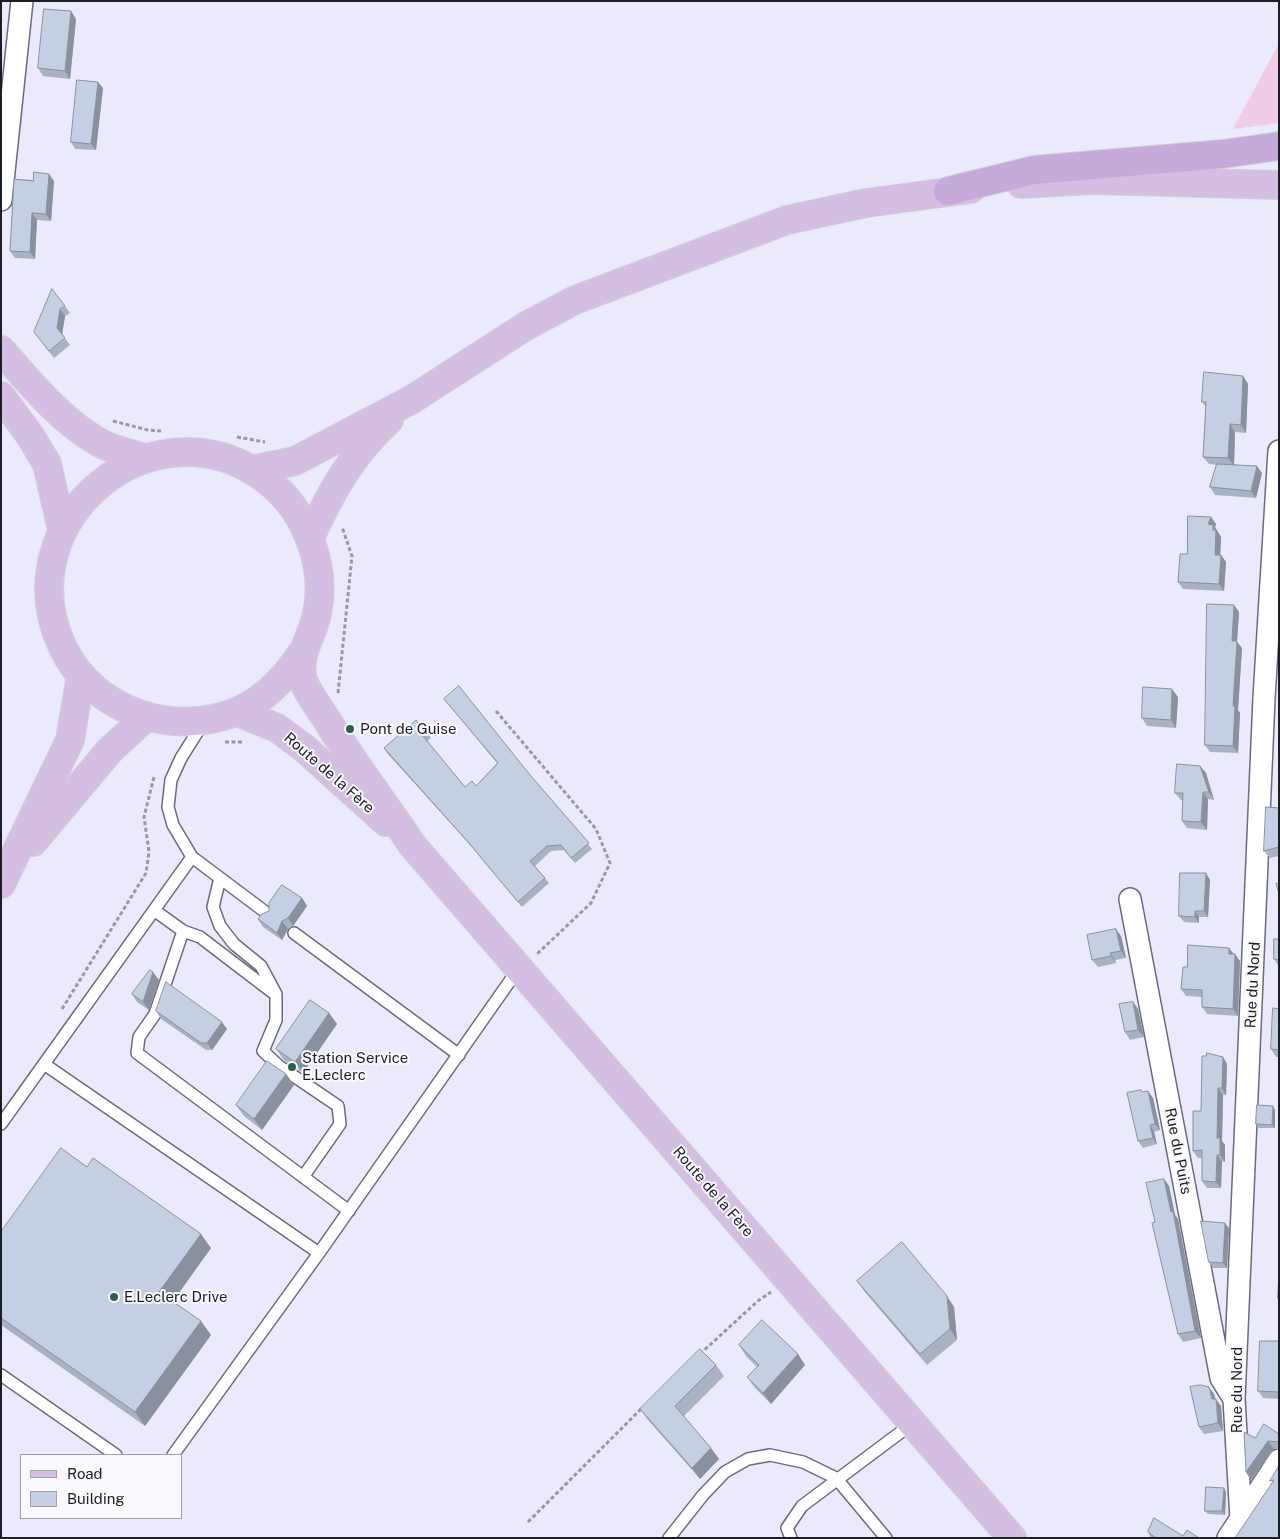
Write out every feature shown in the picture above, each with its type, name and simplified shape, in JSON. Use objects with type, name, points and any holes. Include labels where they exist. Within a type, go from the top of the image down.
[{"type":"highway","points":[[948,191],[1034,170],[1223,154],[1279,146]]},
{"type":"main road","points":[[251,470],[295,460],[411,400],[526,326],[583,297],[787,220],[866,203],[948,191],[1092,180],[1279,185]]},
{"type":"main road","points":[[1,350],[45,400],[72,423],[102,443],[144,458]]},
{"type":"main road","points":[[1,396],[31,437],[47,464],[62,530]]},
{"type":"main road","points":[[310,538],[328,497],[368,440],[411,400]]},
{"type":"main road","points":[[171,453],[199,453],[226,459],[251,470],[270,483],[287,499],[300,518],[310,538],[319,577],[316,617],[302,654],[289,673],[274,688],[237,712],[204,721],[174,722],[146,717],[121,707],[107,698],[81,675],[64,649],[52,613],[49,590],[52,559],[62,530],[76,506],[96,485],[118,470],[144,458],[171,453]]},
{"type":"main road","name":"Route de la Fère","points":[[302,654],[303,681],[336,734],[413,846],[1012,1538]]},
{"type":"main road","points":[[5,878],[70,740],[81,675]]},
{"type":"main road","name":"Route de la Fère","points":[[237,712],[277,728],[304,748],[413,846]]},
{"type":"main road","points":[[5,878],[110,750],[146,717]]},
{"type":"street","points":[[1,200],[22,1]]},
{"type":"street","name":"Rue du Nord","points":[[1241,1519],[1234,1399],[1271,705],[1279,451]]},
{"type":"street","name":"Rue du Puits","points":[[1130,899],[1221,1378],[1234,1399]]},
{"type":"street","points":[[1228,1538],[1279,1460]]},
{"type":"lane","points":[[204,721],[180,758],[170,780],[168,807],[173,825],[192,857],[268,914]]},
{"type":"lane","points":[[1,1124],[192,857]]},
{"type":"lane","points":[[220,878],[213,907],[220,926],[234,944],[261,966],[276,994],[276,1020],[263,1050],[279,1066],[338,1106],[340,1124],[303,1177]]},
{"type":"lane","points":[[154,910],[183,931],[200,937],[276,994]]},
{"type":"lane","points":[[183,931],[155,1014],[139,1037],[137,1053],[349,1211]]},
{"type":"lane","points":[[294,933],[459,1055]]},
{"type":"lane","points":[[174,1454],[349,1211],[519,968]]},
{"type":"lane","points":[[44,1064],[319,1253]]},
{"type":"lane","points":[[1,1375],[115,1454]]},
{"type":"lane","points":[[791,1538],[787,1528],[802,1506],[836,1478],[913,1423]]},
{"type":"lane","points":[[669,1538],[725,1472],[748,1459],[770,1455],[802,1462],[836,1478],[886,1538]]},
{"type":"path","points":[[105,419],[148,430],[166,431]]},
{"type":"path","points":[[228,436],[287,446],[295,460]]},
{"type":"path","points":[[328,497],[344,532],[352,556],[337,702]]},
{"type":"path","points":[[496,711],[596,829],[610,863],[591,902],[544,949],[519,968]]},
{"type":"path","points":[[695,1359],[759,1300],[790,1280]]},
{"type":"path","points":[[528,1522],[645,1405]]},
{"type":"shaded area","points":[[1279,43],[1279,123],[1233,129]]},
{"type":"building","points":[[44,9],[71,11],[65,71],[38,68]]},
{"type":"building","points":[[77,80],[98,82],[91,144],[71,142]]},
{"type":"building","points":[[34,172],[49,174],[46,214],[32,213],[30,252],[10,251],[14,179],[33,181]]},
{"type":"building","points":[[52,289],[65,306],[60,309],[57,328],[65,338],[49,351],[34,332]]},
{"type":"building","points":[[1204,372],[1243,376],[1241,425],[1230,424],[1228,458],[1203,457],[1206,402],[1202,402]]},
{"type":"building","points":[[1217,464],[1257,466],[1251,491],[1210,487]]},
{"type":"building","points":[[1188,516],[1211,517],[1208,524],[1213,525],[1213,530],[1216,530],[1215,555],[1221,555],[1219,584],[1178,582],[1180,554],[1187,554]]},
{"type":"building","points":[[1207,604],[1234,605],[1232,641],[1237,641],[1233,706],[1235,706],[1233,746],[1205,745]]},
{"type":"building","points":[[459,686],[530,775],[589,843],[571,858],[561,845],[547,846],[530,861],[545,878],[518,902],[468,842],[384,748],[416,720],[427,733],[423,736],[465,787],[472,781],[476,786],[498,763],[444,699]]},
{"type":"building","points":[[1143,687],[1172,689],[1171,720],[1142,718]]},
{"type":"building","points":[[1177,764],[1200,766],[1209,792],[1203,792],[1201,822],[1182,821],[1183,793],[1175,793]]},
{"type":"building","points":[[1266,807],[1279,808],[1279,847],[1264,851]]},
{"type":"building","points":[[1180,873],[1206,873],[1204,911],[1195,911],[1195,917],[1179,916]]},
{"type":"building","points":[[282,885],[302,898],[288,918],[282,921],[277,933],[258,919],[262,914],[269,911],[269,903]]},
{"type":"building","points":[[1116,929],[1121,951],[1110,953],[1111,956],[1092,960],[1087,935]]},
{"type":"building","points":[[1274,939],[1279,939],[1279,960],[1274,959]]},
{"type":"building","points":[[1188,945],[1229,948],[1229,954],[1235,954],[1233,1009],[1202,1007],[1202,990],[1181,989],[1183,967],[1187,967]]},
{"type":"building","points":[[150,970],[153,972],[143,1002],[132,994]]},
{"type":"building","points":[[166,982],[222,1022],[207,1043],[201,1043],[156,1011]]},
{"type":"building","points":[[310,1000],[329,1013],[295,1062],[276,1049]]},
{"type":"building","points":[[1133,1002],[1138,1030],[1125,1032],[1119,1004]]},
{"type":"building","points":[[1273,1008],[1279,1009],[1279,1050],[1271,1049]]},
{"type":"building","points":[[1207,1053],[1223,1057],[1222,1088],[1218,1088],[1217,1138],[1220,1138],[1220,1155],[1217,1155],[1216,1182],[1202,1181],[1202,1150],[1193,1151],[1193,1111],[1201,1111],[1202,1056],[1206,1056]]},
{"type":"building","points":[[267,1061],[286,1074],[254,1119],[236,1105]]},
{"type":"building","points":[[1141,1090],[1142,1092],[1148,1091],[1155,1124],[1150,1125],[1153,1138],[1138,1141],[1127,1093]]},
{"type":"building","points":[[1257,1105],[1273,1106],[1272,1125],[1256,1124]]},
{"type":"building","points":[[61,1148],[87,1167],[93,1158],[201,1234],[159,1292],[201,1321],[135,1412],[1,1318],[1,1232]]},
{"type":"building","points":[[1164,1179],[1171,1212],[1173,1211],[1195,1331],[1178,1334],[1152,1223],[1155,1222],[1146,1183]]},
{"type":"building","points":[[1201,1221],[1225,1223],[1223,1263],[1209,1262]]},
{"type":"building","points":[[902,1242],[947,1296],[950,1329],[920,1354],[857,1281]]},
{"type":"building","points":[[762,1320],[798,1354],[763,1393],[747,1377],[759,1365],[739,1345]]},
{"type":"building","points":[[1260,1341],[1279,1341],[1279,1392],[1258,1391]]},
{"type":"building","points":[[700,1349],[716,1365],[675,1406],[711,1448],[692,1468],[640,1409]]},
{"type":"building","points":[[1201,1385],[1209,1387],[1212,1399],[1216,1399],[1218,1423],[1199,1427],[1190,1387]]},
{"type":"building","points":[[1264,1424],[1279,1434],[1279,1442],[1268,1441],[1246,1472],[1244,1432],[1255,1438]]},
{"type":"building","points":[[1279,1466],[1279,1538],[1235,1538],[1274,1480],[1270,1481]]},
{"type":"building","points":[[1206,1487],[1224,1488],[1222,1511],[1205,1511]]},
{"type":"building","points":[[1154,1518],[1183,1536],[1187,1530],[1199,1538],[1156,1538],[1148,1532]]},
{"type":"place","name":"Pont de Guise","points":[[350,729]]},
{"type":"place","name":"Station Service E.Leclerc","points":[[292,1067]]},
{"type":"place","name":"E.Leclerc Drive","points":[[114,1297]]}]
